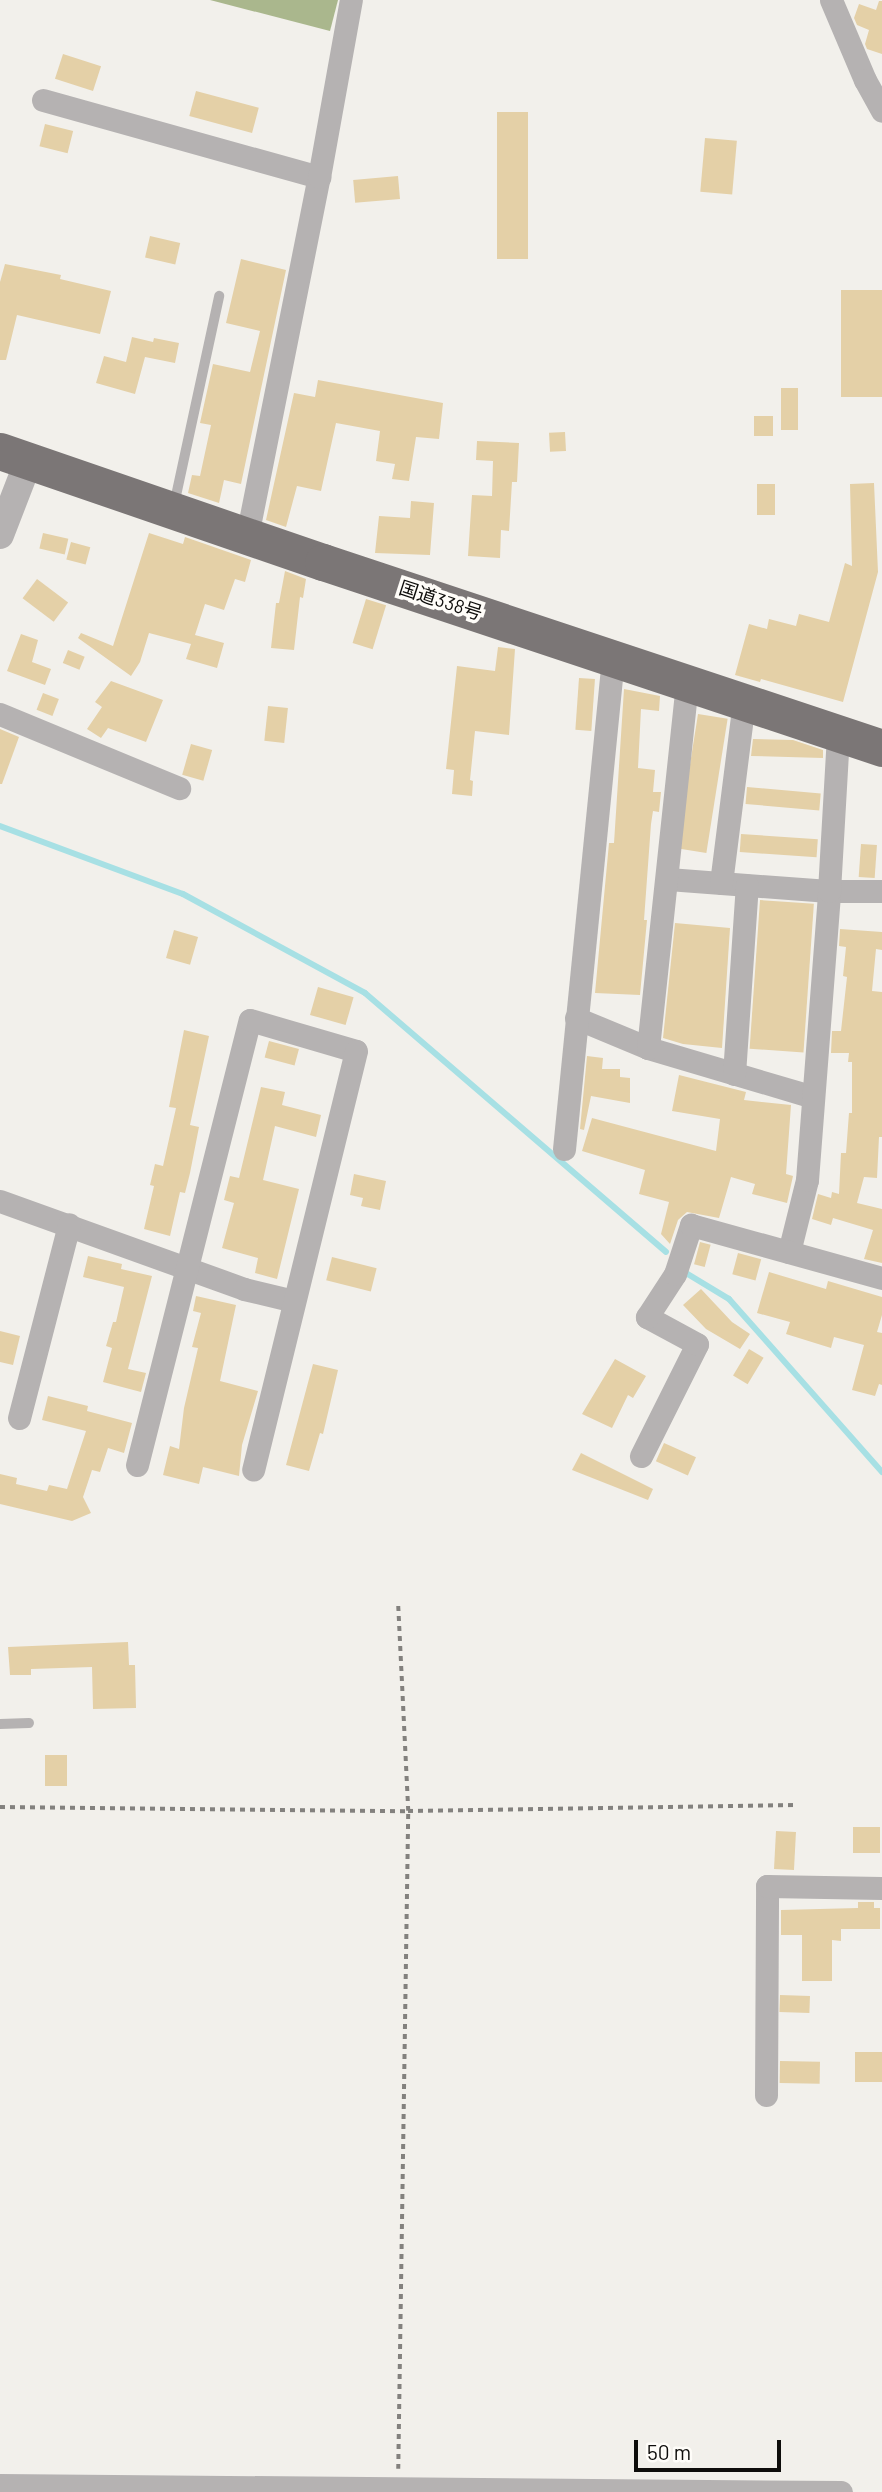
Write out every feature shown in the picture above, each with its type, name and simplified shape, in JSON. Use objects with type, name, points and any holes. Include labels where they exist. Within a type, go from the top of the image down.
[{"type":"highway","name":"国道338号","points":[[14,456],[882,748]]},
{"type":"street","points":[[247,536],[320,177],[351,0]]},
{"type":"street","points":[[831,0],[865,80],[882,111]]},
{"type":"street","points":[[43,100],[320,177]]},
{"type":"street","points":[[0,536],[14,456]]},
{"type":"street","points":[[564,1149],[613,656]]},
{"type":"street","points":[[648,1048],[687,681]]},
{"type":"street","points":[[721,883],[744,700]]},
{"type":"street","points":[[0,714],[179,788]]},
{"type":"street","points":[[789,1252],[807,1180],[838,733]]},
{"type":"street","points":[[668,879],[829,891],[882,891]]},
{"type":"street","points":[[734,1074],[747,885]]},
{"type":"street","points":[[576,1018],[648,1048],[813,1097]]},
{"type":"street","points":[[137,1465],[250,1020],[356,1051],[253,1469]]},
{"type":"street","points":[[0,1201],[244,1289],[294,1301]]},
{"type":"street","points":[[19,1418],[69,1224]]},
{"type":"street","points":[[641,1456],[697,1344],[647,1317],[675,1274],[691,1225],[882,1278]]},
{"type":"street","points":[[766,2095],[767,1886],[882,1888]]},
{"type":"street","points":[[0,2484],[841,2492]]},
{"type":"lane","points":[[173,509],[219,296]]},
{"type":"lane","points":[[0,1724],[29,1723]]},
{"type":"path","points":[[397,2488],[408,1811],[398,1604]]},
{"type":"path","points":[[0,1807],[408,1811],[796,1805]]},
{"type":"green space","points":[[210,0],[338,0],[330,31]]},
{"type":"building","points":[[879,1],[882,1],[882,54],[867,49],[865,44],[869,30],[857,25],[854,18],[859,4],[876,10]]},
{"type":"building","points":[[63,54],[101,66],[93,91],[55,79]]},
{"type":"building","points":[[196,91],[259,108],[252,133],[189,116]]},
{"type":"building","points":[[497,112],[528,112],[528,259],[497,259]]},
{"type":"building","points":[[45,124],[73,131],[68,153],[39,146]]},
{"type":"building","points":[[705,138],[737,141],[732,195],[700,192]]},
{"type":"building","points":[[398,176],[400,199],[355,203],[353,180]]},
{"type":"building","points":[[150,236],[180,243],[175,264],[145,257]]},
{"type":"building","points":[[241,259],[286,270],[241,484],[224,480],[219,503],[188,493],[192,475],[200,476],[211,425],[200,423],[213,364],[250,372],[260,331],[226,323]]},
{"type":"building","points":[[5,264],[61,275],[60,279],[111,291],[100,334],[17,315],[6,360],[0,360],[0,282]]},
{"type":"building","points":[[841,290],[882,290],[882,397],[841,397]]},
{"type":"building","points":[[132,337],[153,342],[154,338],[179,343],[175,363],[145,357],[135,394],[96,383],[104,356],[126,362]]},
{"type":"building","points":[[318,380],[443,403],[439,439],[416,437],[409,481],[392,479],[395,464],[376,461],[380,431],[336,423],[321,491],[297,486],[286,527],[266,520],[294,393],[315,397]]},
{"type":"building","points":[[781,388],[798,388],[798,430],[781,430]]},
{"type":"building","points":[[754,416],[773,416],[773,436],[754,436]]},
{"type":"building","points":[[565,432],[566,451],[550,452],[549,433]]},
{"type":"building","points":[[477,441],[519,443],[517,482],[512,482],[509,531],[501,530],[500,558],[468,556],[472,495],[492,496],[493,461],[476,460]]},
{"type":"building","points":[[874,483],[878,572],[843,702],[761,679],[760,682],[735,675],[749,624],[767,629],[769,619],[796,626],[799,614],[829,622],[845,563],[852,566],[850,484]]},
{"type":"building","points":[[757,484],[775,484],[775,515],[757,515]]},
{"type":"building","points":[[411,501],[434,503],[430,555],[375,553],[379,516],[410,518]]},
{"type":"building","points":[[43,533],[68,539],[65,554],[39,549]]},
{"type":"building","points":[[149,533],[183,544],[185,537],[251,560],[245,582],[235,579],[224,610],[205,604],[195,635],[224,643],[217,668],[186,659],[191,644],[149,633],[140,662],[131,676],[78,638],[81,633],[113,646]]},
{"type":"building","points":[[71,542],[90,547],[86,565],[66,559]]},
{"type":"building","points":[[285,571],[306,579],[303,598],[300,597],[294,650],[271,648],[276,603],[279,603]]},
{"type":"building","points":[[37,579],[68,602],[54,622],[23,598]]},
{"type":"building","points":[[366,599],[386,605],[373,649],[353,643]]},
{"type":"building","points":[[21,634],[38,640],[32,662],[51,669],[45,685],[7,671]]},
{"type":"building","points":[[498,647],[515,649],[509,735],[475,731],[470,780],[473,781],[472,796],[452,794],[454,770],[446,769],[457,666],[495,671]]},
{"type":"building","points":[[68,650],[85,657],[79,670],[63,663]]},
{"type":"building","points":[[579,678],[595,679],[591,731],[575,730]]},
{"type":"building","points":[[111,681],[163,700],[146,742],[108,728],[101,738],[87,729],[102,707],[95,702]]},
{"type":"building","points":[[624,689],[660,696],[659,711],[641,709],[638,768],[655,770],[653,792],[661,792],[659,812],[653,811],[651,824],[644,920],[647,920],[640,995],[595,993],[609,843],[614,843]]},
{"type":"building","points":[[43,693],[59,699],[52,716],[37,710]]},
{"type":"building","points":[[268,706],[288,708],[284,743],[264,741]]},
{"type":"building","points":[[698,714],[728,719],[706,853],[677,848]]},
{"type":"building","points":[[0,729],[19,737],[2,784],[0,784]]},
{"type":"building","points":[[753,739],[793,740],[823,750],[823,758],[751,756]]},
{"type":"building","points":[[191,744],[212,750],[203,781],[182,775]]},
{"type":"building","points":[[747,787],[821,793],[819,810],[746,804]]},
{"type":"building","points":[[741,834],[818,839],[817,857],[740,852]]},
{"type":"building","points":[[861,844],[877,845],[875,878],[859,877]]},
{"type":"building","points":[[760,900],[814,904],[803,1052],[750,1049]]},
{"type":"building","points":[[675,923],[730,928],[722,1048],[683,1044],[663,1038]]},
{"type":"building","points":[[840,929],[882,932],[882,950],[876,949],[872,991],[882,992],[882,1137],[879,1137],[877,1178],[864,1177],[857,1203],[882,1209],[882,1263],[864,1259],[873,1230],[833,1218],[831,1225],[812,1219],[818,1194],[831,1198],[832,1192],[839,1194],[841,1153],[846,1153],[849,1113],[852,1113],[852,1062],[848,1062],[849,1053],[831,1053],[832,1031],[841,1031],[847,977],[843,976],[846,947],[839,946]]},
{"type":"building","points":[[174,930],[198,937],[190,965],[166,958]]},
{"type":"building","points":[[318,987],[354,997],[346,1025],[310,1015]]},
{"type":"building","points":[[184,1030],[209,1036],[190,1125],[199,1127],[185,1193],[180,1192],[170,1236],[144,1229],[154,1186],[150,1185],[155,1164],[163,1166],[176,1108],[169,1107]]},
{"type":"building","points":[[269,1041],[299,1049],[295,1065],[265,1057]]},
{"type":"building","points":[[587,1056],[603,1058],[602,1069],[620,1069],[620,1077],[630,1078],[630,1103],[591,1096],[584,1130],[580,1129]]},
{"type":"building","points":[[679,1075],[746,1092],[744,1100],[791,1105],[786,1174],[793,1176],[787,1203],[752,1194],[755,1184],[731,1177],[719,1218],[687,1212],[678,1220],[670,1244],[661,1234],[669,1202],[639,1194],[645,1170],[582,1151],[592,1118],[716,1151],[720,1119],[672,1111]]},
{"type":"building","points":[[261,1087],[285,1092],[282,1105],[321,1115],[316,1137],[275,1126],[263,1180],[299,1189],[277,1279],[255,1273],[258,1258],[222,1248],[234,1203],[224,1200],[230,1176],[239,1178]]},
{"type":"building","points":[[354,1174],[386,1181],[380,1210],[361,1206],[363,1198],[350,1195]]},
{"type":"building","points":[[700,1242],[711,1245],[705,1267],[694,1264]]},
{"type":"building","points":[[738,1253],[761,1259],[755,1280],[732,1274]]},
{"type":"building","points":[[88,1256],[122,1264],[121,1269],[152,1276],[128,1369],[146,1373],[141,1392],[103,1382],[112,1348],[106,1346],[113,1322],[116,1322],[124,1287],[83,1277]]},
{"type":"building","points":[[332,1257],[377,1268],[371,1291],[326,1280]]},
{"type":"building","points":[[769,1272],[826,1289],[828,1281],[882,1297],[882,1315],[877,1332],[882,1333],[882,1385],[879,1384],[875,1396],[852,1390],[864,1345],[834,1337],[831,1348],[786,1334],[790,1322],[757,1313]]},
{"type":"building","points":[[701,1289],[732,1322],[750,1334],[740,1349],[706,1329],[683,1305]]},
{"type":"building","points":[[196,1296],[236,1305],[220,1381],[258,1391],[242,1445],[239,1476],[203,1467],[199,1484],[163,1475],[170,1446],[179,1449],[184,1408],[198,1348],[192,1347],[201,1313],[193,1311]]},
{"type":"building","points":[[0,1331],[20,1336],[13,1365],[0,1362]]},
{"type":"building","points":[[749,1349],[764,1358],[748,1384],[733,1376]]},
{"type":"building","points":[[615,1359],[646,1376],[633,1398],[628,1395],[612,1428],[582,1414]]},
{"type":"building","points":[[313,1364],[338,1370],[323,1434],[320,1433],[309,1471],[286,1465]]},
{"type":"building","points":[[48,1396],[88,1406],[87,1411],[132,1423],[124,1453],[108,1448],[100,1472],[92,1470],[83,1497],[91,1513],[72,1521],[0,1504],[0,1474],[17,1478],[16,1484],[47,1491],[49,1485],[67,1489],[86,1431],[42,1420]]},
{"type":"building","points":[[664,1443],[696,1457],[688,1476],[656,1461]]},
{"type":"building","points":[[581,1453],[653,1489],[648,1500],[572,1470]]},
{"type":"building","points":[[128,1642],[129,1665],[135,1665],[136,1708],[93,1709],[92,1667],[31,1669],[31,1675],[10,1675],[8,1647]]},
{"type":"building","points":[[45,1755],[67,1755],[67,1786],[45,1786]]},
{"type":"building","points":[[853,1827],[880,1827],[880,1853],[853,1853]]},
{"type":"building","points":[[776,1831],[796,1832],[794,1870],[774,1869]]},
{"type":"building","points":[[858,1902],[874,1902],[874,1908],[880,1908],[880,1929],[841,1929],[841,1941],[832,1940],[832,1981],[802,1981],[802,1935],[781,1935],[781,1910],[858,1908]]},
{"type":"building","points":[[780,1995],[810,1996],[809,2013],[779,2012]]},
{"type":"building","points":[[855,2052],[882,2052],[882,2082],[855,2082]]},
{"type":"building","points":[[780,2061],[820,2062],[820,2084],[780,2083]]},
{"type":"waterway","points":[[0,826],[183,894],[365,993],[666,1252]]},
{"type":"waterway","points":[[686,1273],[729,1299],[882,1472]]}]
